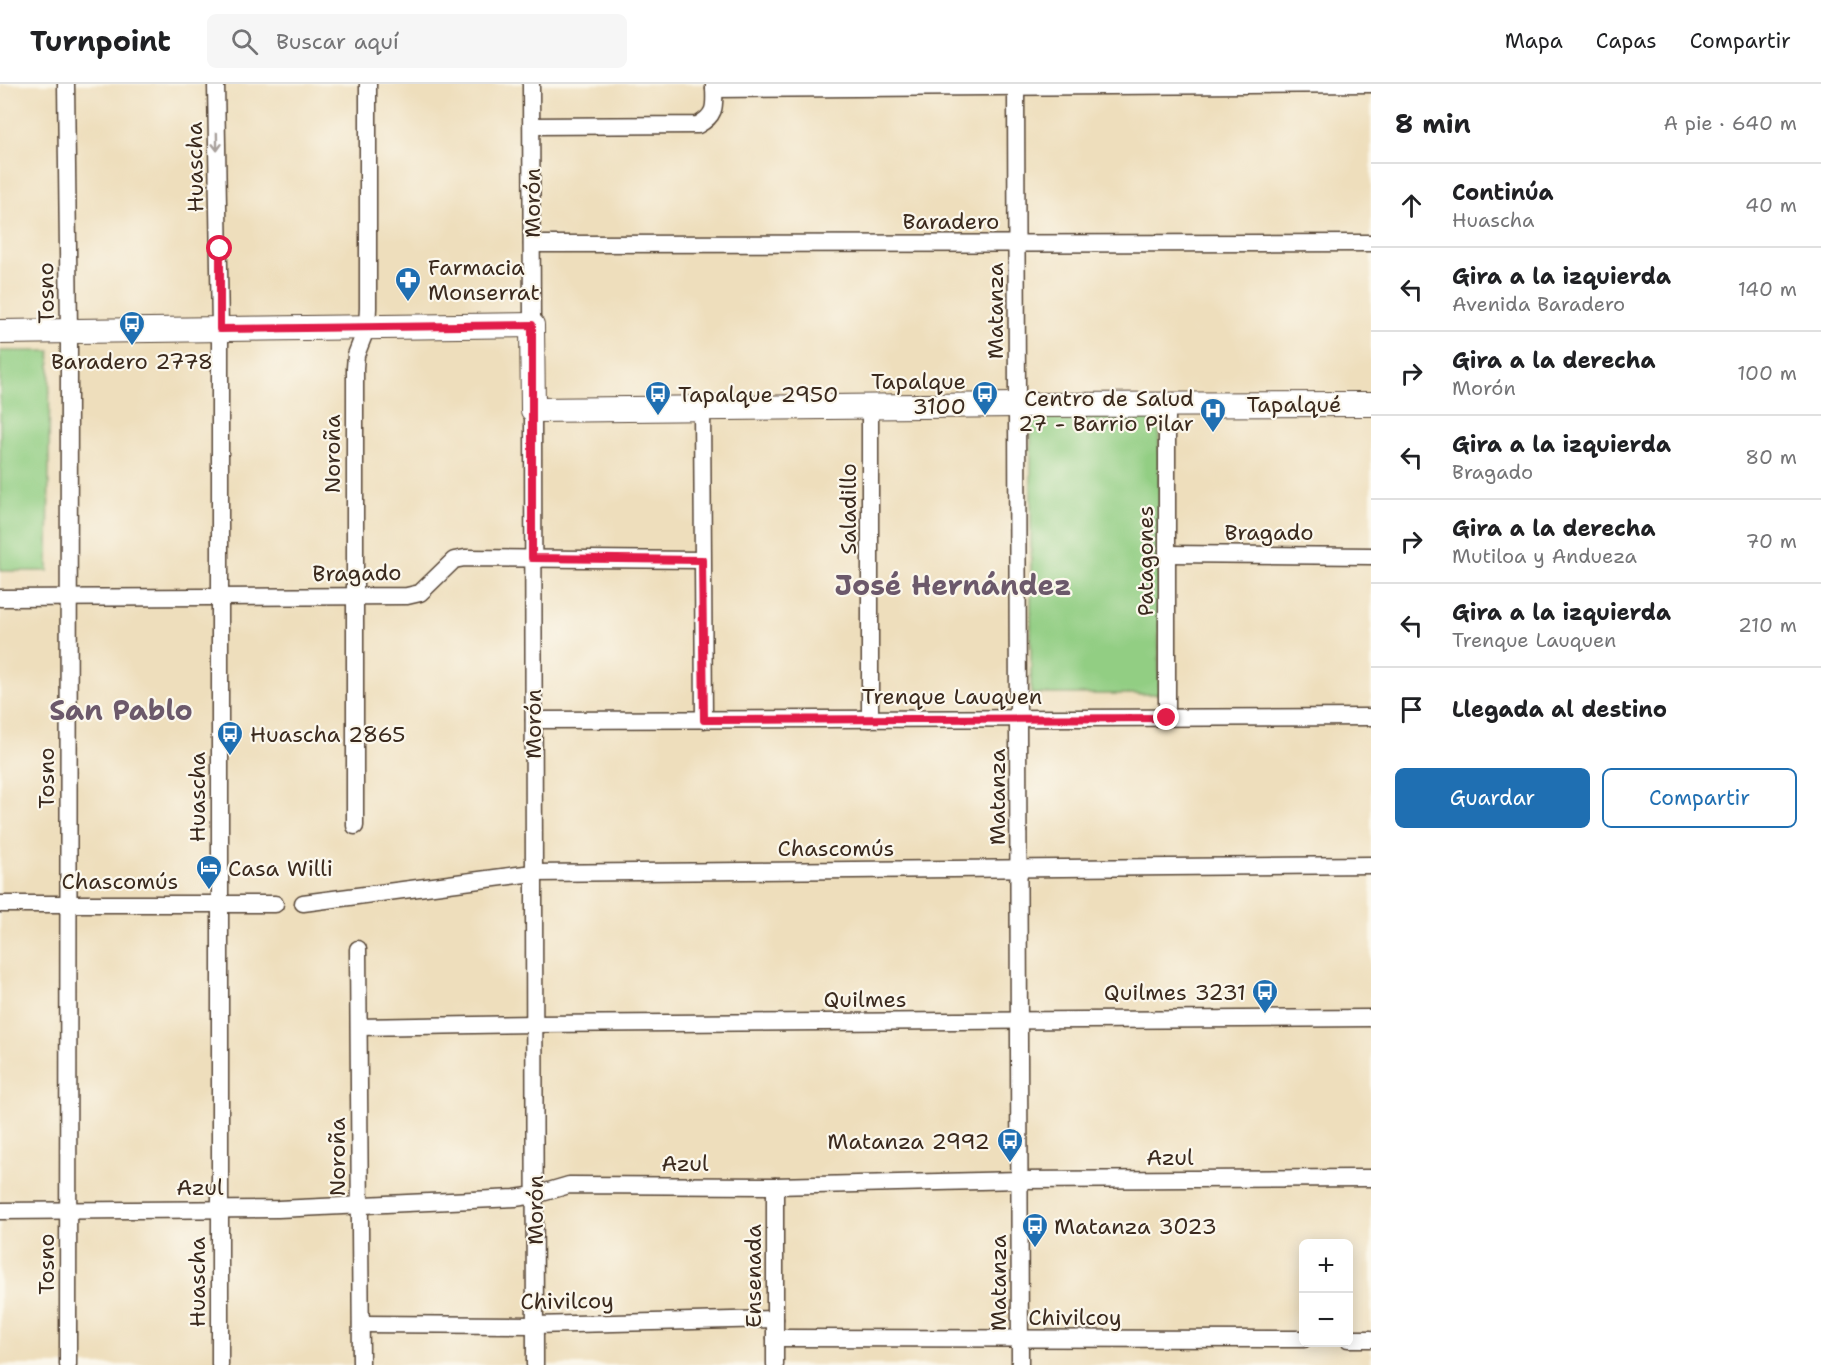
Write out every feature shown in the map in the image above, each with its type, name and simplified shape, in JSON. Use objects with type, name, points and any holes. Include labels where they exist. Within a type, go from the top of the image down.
[{"type":"main road","points":[[0,332],[532,325]]},
{"type":"main road","name":"Morón","points":[[532,325],[533,410]]},
{"type":"main road","name":"Tapalqué","points":[[533,410],[1371,404]]},
{"type":"street","name":"Tosno","points":[[66,84],[69,331],[68,1365]]},
{"type":"street","name":"Huascha","points":[[216,84],[220,329],[220,1365]]},
{"type":"street","name":"Noroña","points":[[354,826],[355,368],[356,355],[367,327],[368,84]]},
{"type":"street","name":"Morón","points":[[531,84],[532,325]]},
{"type":"street","points":[[532,126],[698,125],[708,120],[713,112],[714,87],[1371,84]]},
{"type":"street","name":"Matanza","points":[[1016,85],[1020,1365]]},
{"type":"street","name":"Baradero","points":[[532,244],[1371,243]]},
{"type":"street","name":"Patagones","points":[[1167,405],[1167,718]]},
{"type":"street","name":"Saladillo","points":[[870,407],[870,719]]},
{"type":"street","points":[[702,408],[704,720]]},
{"type":"street","name":"Morón","points":[[533,410],[535,1365]]},
{"type":"street","name":"Bragado","points":[[1167,554],[1371,556]]},
{"type":"street","name":"Bragado","points":[[0,598],[407,596],[420,593],[454,560],[465,558],[702,560]]},
{"type":"street","name":"Trenque Lauquen","points":[[534,720],[1371,717]]},
{"type":"street","name":"Chascomús","points":[[303,903],[533,873],[1371,865]]},
{"type":"street","name":"Chascomús","points":[[0,904],[275,904]]},
{"type":"street","name":"Noroña","points":[[358,949],[361,1365]]},
{"type":"street","name":"Quilmes","points":[[359,1027],[1371,1018]]},
{"type":"street","name":"Azul","points":[[0,1211],[278,1209],[515,1198],[569,1185],[776,1186],[1020,1180],[1371,1178]]},
{"type":"street","name":"Ensenada","points":[[775,1365],[776,1186]]},
{"type":"street","name":"Chivilcoy","points":[[361,1324],[535,1325],[775,1319]]},
{"type":"street","name":"Chivilcoy","points":[[775,1338],[1299,1339]]},
{"type":"street","points":[[1353,1339],[1371,1339]]},
{"type":"green space","points":[[0,351],[50,351],[48,571],[0,571]]},
{"type":"green space","points":[[1031,404],[1159,404],[1159,694],[1031,694]]},
{"type":"place","name":"Farmacia Monserrat","points":[[408,303]]},
{"type":"place","name":"Baradero 2778","points":[[132,347]]},
{"type":"place","name":"Tapalque 2950","points":[[658,417]]},
{"type":"place","name":"Tapalque 3100","points":[[985,417]]},
{"type":"place","name":"Centro de Salud 27 - Barrio Pilar","points":[[1213,434]]},
{"type":"place","name":"Huascha 2865","points":[[230,757]]},
{"type":"place","name":"Casa Willi","points":[[209,891]]},
{"type":"place","name":"Quilmes 3231","points":[[1265,1015]]},
{"type":"place","name":"Matanza 2992","points":[[1010,1164]]},
{"type":"place","name":"Matanza 3023","points":[[1035,1249]]},
{"type":"district","name":"José Hernández","points":[[953,585]]},
{"type":"district","name":"San Pablo","points":[[121,710]]},
{"type":"route","points":[[220,249],[220,329],[532,325],[532,558],[702,560],[704,720],[1167,718]]}]
